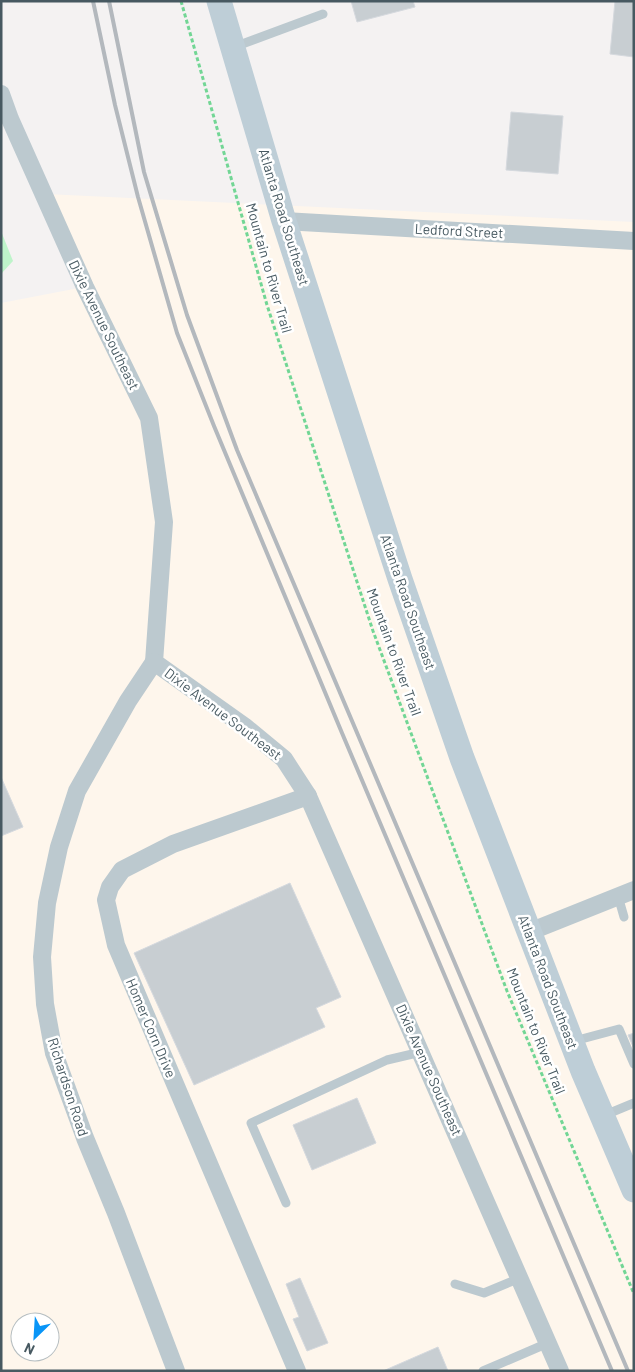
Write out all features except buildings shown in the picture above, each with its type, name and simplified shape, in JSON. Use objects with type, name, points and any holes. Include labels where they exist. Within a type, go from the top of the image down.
[{"type":"main road","name":"Atlanta Road Southeast","points":[[219,1],[284,222],[403,589],[462,758],[571,1041],[634,1190]]},
{"type":"street","name":"Dixie Avenue Southeast","points":[[1,94],[10,119],[85,287],[149,418],[164,522],[154,662],[244,726],[284,759],[308,796],[560,1371]]},
{"type":"street","name":"Ledford Street","points":[[284,222],[634,241]]},
{"type":"street","name":"Richardson Road","points":[[154,662],[128,701],[77,791],[57,857],[48,903],[42,957],[46,1004],[54,1053],[85,1138],[116,1213],[176,1371]]},
{"type":"street","name":"Homer Corn Drive","points":[[297,1371],[116,945],[106,900],[110,887],[122,870],[173,844],[308,796]]},
{"type":"street","points":[[529,932],[626,893]]},
{"type":"lane","points":[[233,48],[323,14]]},
{"type":"lane","points":[[624,917],[626,893]]},
{"type":"lane","points":[[571,1041],[619,1029],[634,1064]]},
{"type":"lane","points":[[286,1203],[251,1123],[386,1060],[421,1052]]},
{"type":"lane","points":[[602,1116],[634,1103]]},
{"type":"lane","points":[[455,1284],[484,1293],[520,1278]]},
{"type":"lane","points":[[483,1371],[548,1344]]},
{"type":"path","name":"Mountain to River Trail","points":[[181,1],[267,305],[373,631],[507,991],[634,1294]]},
{"type":"shaded area","points":[[46,194],[634,222],[634,1371],[1,1371],[1,303],[84,287]]},
{"type":"green space","points":[[1,231],[13,261],[1,274]]},
{"type":"railway","points":[[93,1],[115,105],[138,197],[177,333],[342,733],[612,1371]]},
{"type":"railway","points":[[109,1],[144,172],[187,315],[237,450],[628,1371]]}]
